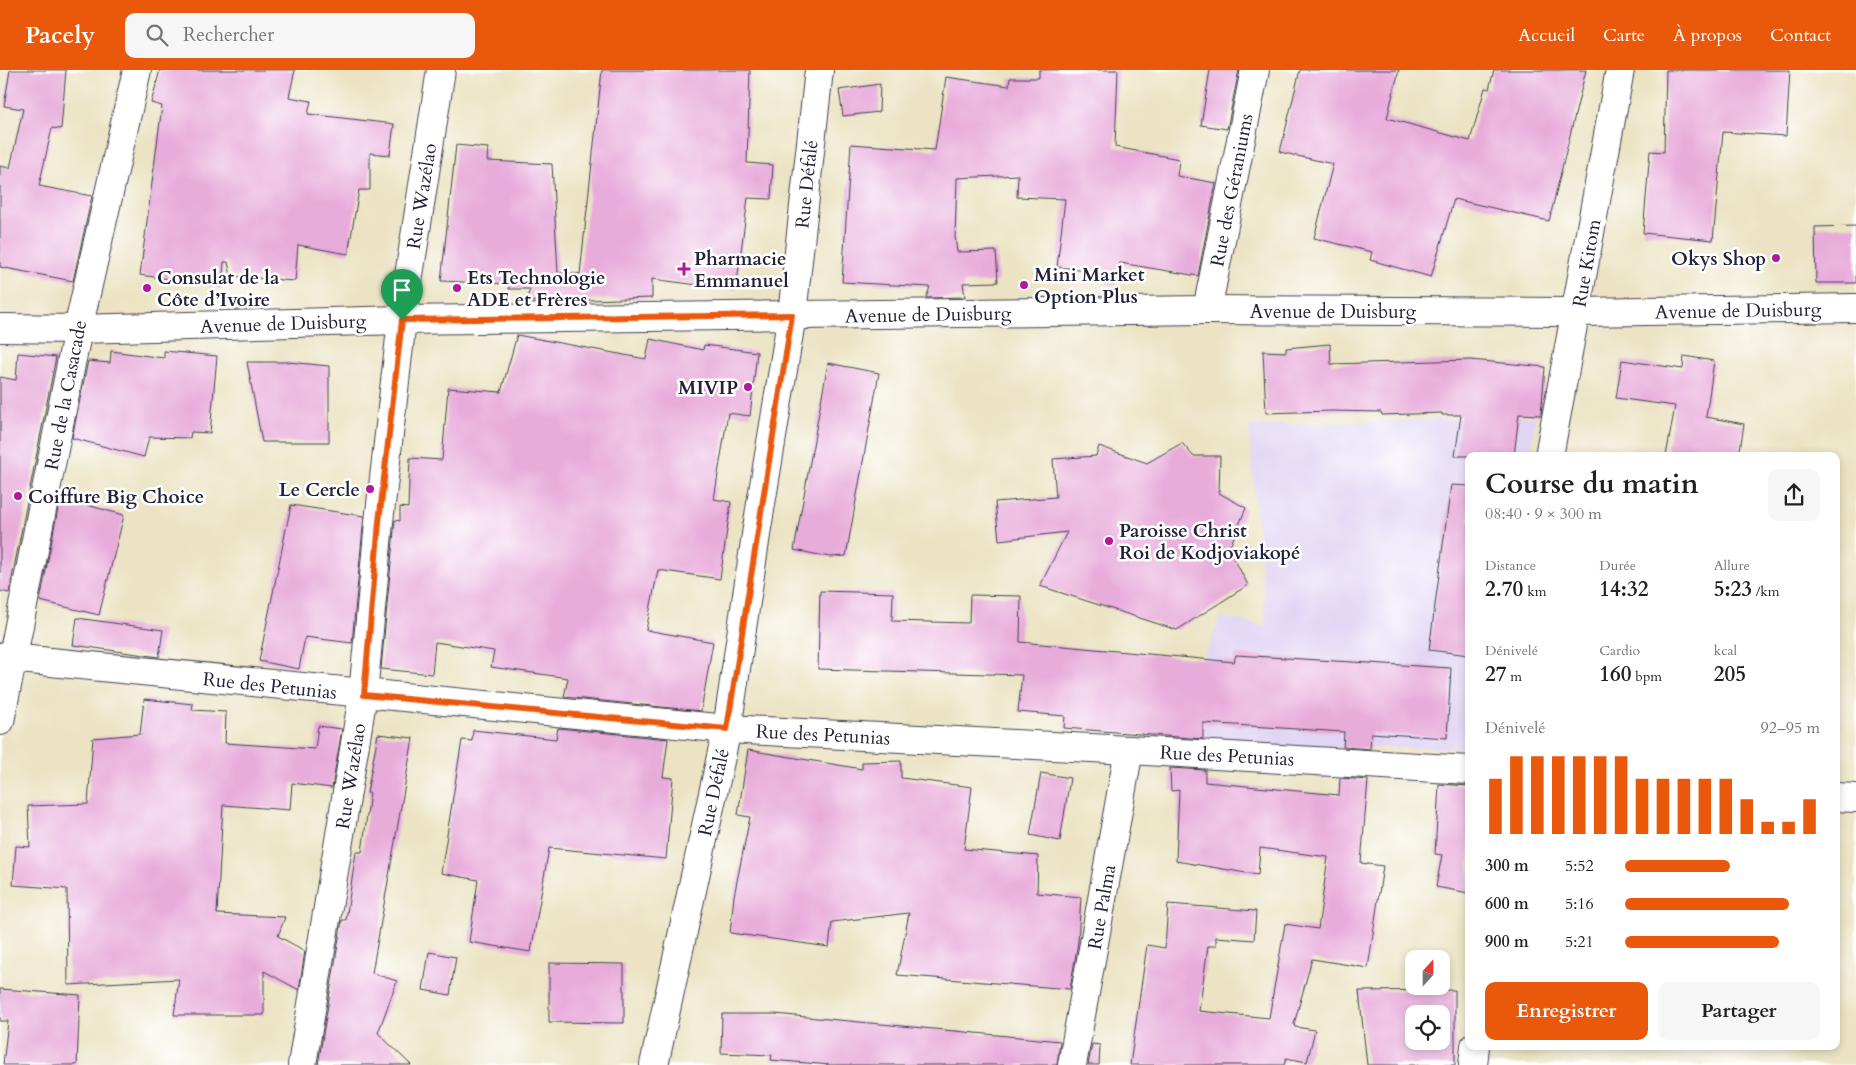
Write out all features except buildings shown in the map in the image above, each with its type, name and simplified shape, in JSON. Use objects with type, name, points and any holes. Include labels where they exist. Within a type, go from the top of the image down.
[{"type":"street","name":"Rue de la Casacade","points":[[0,721],[7,658],[78,329],[137,70]]},
{"type":"street","name":"Rue Wazélao","points":[[302,1065],[364,695],[379,522],[402,320],[441,70]]},
{"type":"street","name":"Rue Défalé","points":[[654,1065],[727,729],[792,315],[819,70]]},
{"type":"street","name":"Rue des Géraniums","points":[[1207,310],[1255,70]]},
{"type":"street","name":"Rue Kitom","points":[[1550,452],[1620,70]]},
{"type":"street","name":"Avenue de Duisburg","points":[[0,328],[78,329],[402,320],[1207,310],[1577,312],[1856,308]]},
{"type":"street","name":"Rue des Petunias","points":[[7,658],[364,695],[727,729],[1465,770]]},
{"type":"street","name":"Rue Palma","points":[[1072,1065],[1129,750]]},
{"type":"street","points":[[1840,797],[1856,798]]},
{"type":"street","points":[[1473,1065],[1475,1050]]},
{"type":"shaded area","points":[[1535,416],[1530,452],[1465,452],[1465,748],[1167,746],[1221,617],[1266,626],[1249,426]]},
{"type":"place","name":"Okys Shop","points":[[1776,258]]},
{"type":"place","name":"Pharmacie Emmanuel","points":[[684,269]]},
{"type":"place","name":"Mini Market Option Plus","points":[[1024,285]]},
{"type":"place","name":"Consulat de la Côte d’Ivoire","points":[[147,288]]},
{"type":"place","name":"Ets Technologie ADE et Frères","points":[[457,288]]},
{"type":"place","name":"MIVIP","points":[[748,387]]},
{"type":"place","name":"Le Cercle","points":[[370,489]]},
{"type":"place","name":"Coiffure Big Choice","points":[[18,496]]},
{"type":"place","name":"Paroisse Christ Roi de Kodjoviakopé","points":[[1109,541]]},
{"type":"route","points":[[792,315],[757,528],[727,729],[364,695],[379,522],[402,320],[792,315]]}]
